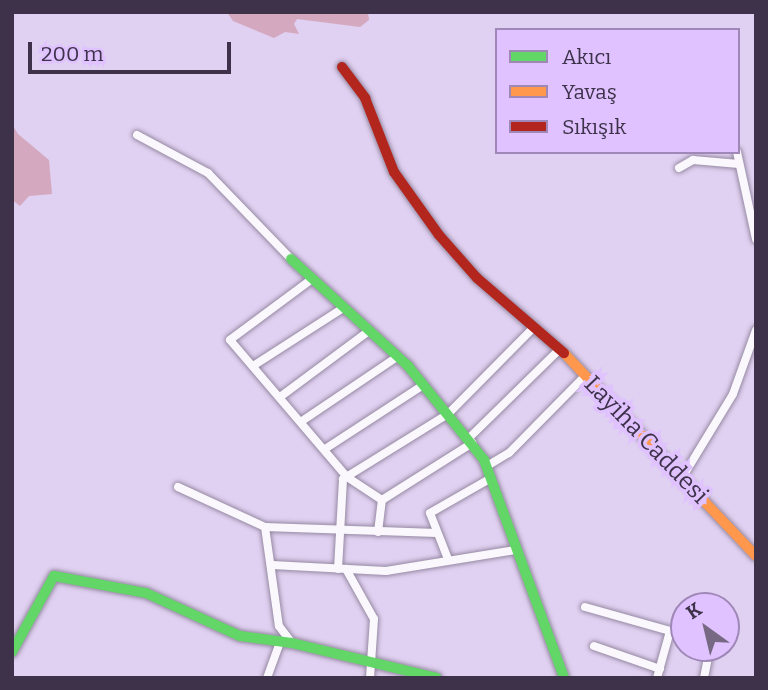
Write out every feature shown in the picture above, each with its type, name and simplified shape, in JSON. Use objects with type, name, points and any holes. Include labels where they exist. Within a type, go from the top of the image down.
[{"type":"street","name":"Layiha Caddesi","points":[[342,67],[365,98],[394,173],[410,198],[477,278],[560,349],[754,550]]},
{"type":"street","points":[[137,135],[208,173],[291,259],[424,384],[470,440],[487,466],[515,550],[564,678]]},
{"type":"street","points":[[737,154],[756,239]]},
{"type":"street","points":[[679,168],[693,160],[739,164]]},
{"type":"street","points":[[312,279],[230,340],[302,421],[347,477],[382,500]]},
{"type":"street","points":[[253,366],[342,308]]},
{"type":"street","points":[[370,678],[374,619],[342,569],[340,529],[343,480],[448,414],[534,327]]},
{"type":"street","points":[[682,478],[733,394],[755,345],[756,330]]},
{"type":"street","points":[[280,397],[369,331]]},
{"type":"street","points":[[378,532],[382,500],[470,440],[560,349]]},
{"type":"street","points":[[302,421],[397,357]]},
{"type":"street","points":[[487,466],[509,453],[585,376]]},
{"type":"street","points":[[324,449],[424,384]]},
{"type":"street","points":[[449,559],[430,513],[491,478]]},
{"type":"street","points":[[178,487],[264,527],[437,533]]},
{"type":"street","points":[[264,527],[272,565],[279,626],[292,643]]},
{"type":"street","points":[[272,565],[386,570],[515,550]]},
{"type":"street","points":[[12,652],[54,576],[146,593],[240,636],[279,645],[292,643],[405,673],[437,678]]},
{"type":"street","points":[[586,607],[670,631],[659,673],[594,646]]},
{"type":"street","points":[[267,678],[279,645]]},
{"type":"shaded area","points":[[227,12],[368,12],[369,20],[360,27],[297,19],[294,24],[299,34],[285,32],[274,38],[233,21]]},
{"type":"shaded area","points":[[12,124],[18,134],[49,160],[52,194],[29,196],[20,206],[12,200]]},
{"type":"traffic: fast","points":[[291,259],[408,366],[484,460],[564,678]]},
{"type":"traffic: fast","points":[[12,652],[54,576],[146,593],[240,636],[292,643],[437,678]]},
{"type":"traffic: slow","points":[[564,353],[756,556]]},
{"type":"traffic: jam","points":[[342,67],[365,98],[394,172],[439,235],[477,278],[564,353]]}]
